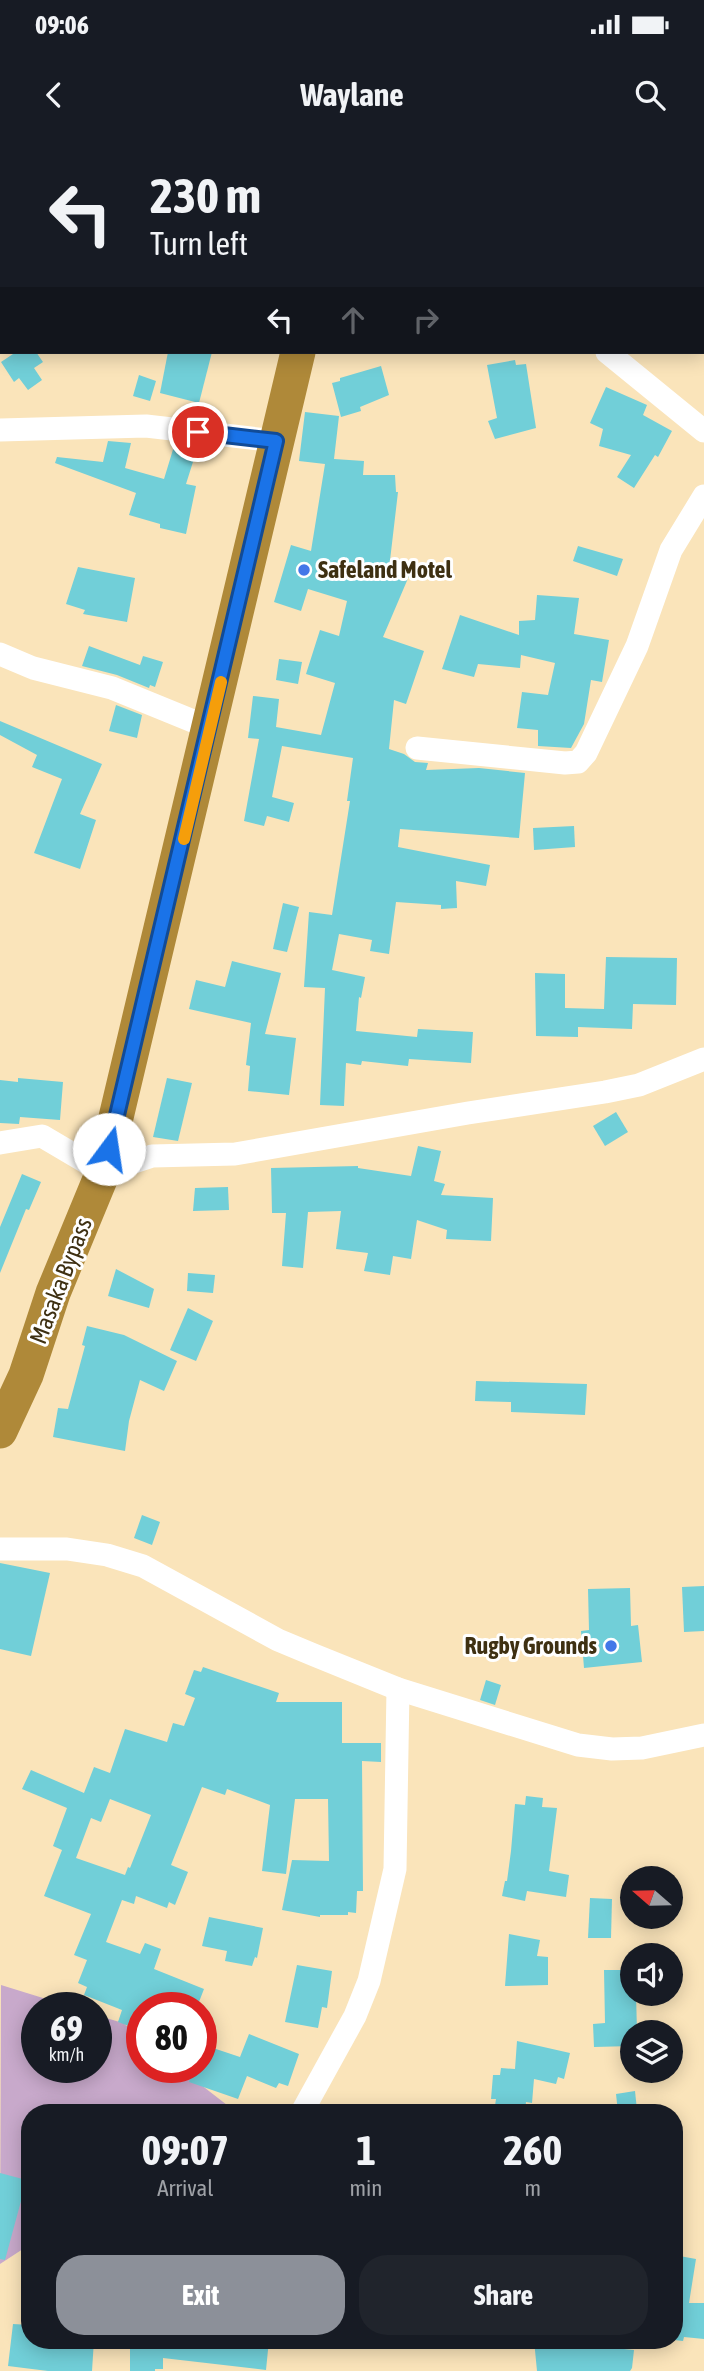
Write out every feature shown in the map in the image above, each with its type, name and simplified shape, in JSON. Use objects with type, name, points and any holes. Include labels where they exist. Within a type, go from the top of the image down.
[{"type":"highway","name":"Masaka Bypass","points":[[0,1431],[26,1375],[53,1293],[103,1172],[298,354]]},
{"type":"street","points":[[609,354],[704,431]]},
{"type":"street","points":[[0,430],[146,426],[276,441]]},
{"type":"street","points":[[417,748],[565,763],[578,762],[586,753],[637,646],[671,550],[704,496]]},
{"type":"street","points":[[0,654],[33,668],[113,688],[210,728]]},
{"type":"street","points":[[0,1143],[43,1136],[103,1172],[152,1156],[235,1154],[605,1092],[639,1085],[704,1059]]},
{"type":"street","points":[[0,1549],[67,1549],[107,1555],[143,1566],[278,1640],[398,1689],[578,1745],[611,1749],[642,1748],[704,1735]]},
{"type":"street","points":[[306,2104],[355,2015],[369,1981],[395,1869],[398,1689]]},
{"type":"shaded area","points":[[1,1985],[24,1992],[21,1992],[21,2083],[112,2083],[112,2020],[126,2025],[126,2083],[199,2083],[226,2104],[21,2104],[21,2250],[0,2264]]},
{"type":"building","points":[[13,354],[37,354],[43,362],[34,368],[42,380],[28,390],[19,378],[14,382],[1,362]]},
{"type":"building","points":[[168,354],[211,354],[199,403],[160,393]]},
{"type":"building","points":[[515,360],[516,365],[526,364],[536,428],[495,439],[488,421],[497,418],[487,365]]},
{"type":"building","points":[[381,366],[389,395],[360,407],[361,411],[341,417],[332,383],[340,381],[340,378]]},
{"type":"building","points":[[139,375],[156,381],[150,401],[133,396]]},
{"type":"building","points":[[606,387],[647,405],[643,415],[672,431],[658,457],[655,455],[634,488],[617,477],[631,455],[599,446],[603,429],[590,423]]},
{"type":"building","points":[[305,412],[339,416],[334,459],[364,461],[363,475],[395,475],[398,492],[389,569],[409,576],[383,637],[424,651],[406,704],[394,700],[389,749],[404,754],[415,762],[428,763],[426,770],[479,768],[525,773],[519,838],[400,829],[398,847],[490,865],[486,886],[456,881],[457,908],[441,909],[441,905],[396,902],[389,954],[370,951],[372,940],[339,934],[332,970],[365,977],[361,998],[359,997],[356,1031],[417,1037],[418,1029],[473,1032],[471,1063],[409,1059],[408,1066],[362,1061],[361,1065],[346,1063],[344,1106],[320,1105],[325,988],[304,987],[309,912],[332,915],[350,801],[347,801],[353,758],[282,746],[272,797],[294,803],[289,822],[267,816],[264,826],[244,821],[259,739],[248,738],[253,696],[279,699],[276,727],[321,735],[335,683],[306,674],[320,630],[339,636],[347,601],[308,589],[301,611],[274,602],[291,545],[311,551],[325,464],[299,461]]},
{"type":"building","points":[[108,441],[131,443],[125,468],[164,479],[175,443],[198,446],[186,484],[196,486],[186,534],[160,528],[160,524],[129,515],[136,493],[55,463],[57,457],[103,462]]},
{"type":"building","points":[[578,546],[623,559],[617,576],[573,561]]},
{"type":"building","points":[[78,567],[135,578],[127,622],[83,614],[85,610],[66,604]]},
{"type":"building","points":[[537,595],[579,598],[574,634],[609,640],[602,682],[591,680],[584,724],[571,748],[538,746],[538,730],[517,728],[522,692],[548,695],[555,663],[521,655],[520,668],[478,664],[474,677],[442,669],[460,615],[519,635],[519,621],[535,620]]},
{"type":"building","points":[[89,646],[140,665],[143,656],[163,662],[155,687],[150,685],[149,688],[117,675],[82,666]]},
{"type":"building","points":[[279,659],[302,662],[298,684],[276,680]]},
{"type":"building","points":[[116,705],[142,715],[137,738],[109,731]]},
{"type":"building","points":[[0,721],[102,764],[80,814],[96,820],[80,869],[34,853],[62,779],[32,767],[37,755],[0,735]]},
{"type":"building","points":[[574,826],[575,847],[534,850],[533,828]]},
{"type":"building","points":[[283,903],[299,907],[287,952],[273,949]]},
{"type":"building","points":[[606,957],[677,958],[676,1005],[633,1004],[632,1029],[578,1027],[578,1037],[536,1036],[535,973],[565,974],[565,1008],[604,1009]]},
{"type":"building","points":[[232,961],[281,973],[265,1034],[296,1038],[289,1095],[248,1091],[250,1066],[246,1065],[251,1023],[189,1009],[196,980],[225,987]]},
{"type":"building","points":[[18,1078],[63,1082],[60,1120],[20,1117],[19,1124],[0,1123],[0,1080],[18,1082]]},
{"type":"building","points":[[167,1078],[192,1083],[178,1141],[153,1137]]},
{"type":"building","points":[[616,1112],[628,1132],[605,1146],[593,1126]]},
{"type":"building","points":[[418,1146],[441,1151],[434,1181],[445,1184],[441,1195],[493,1198],[491,1241],[446,1239],[447,1230],[417,1220],[411,1259],[393,1256],[390,1275],[364,1271],[368,1253],[336,1249],[341,1211],[308,1212],[303,1268],[282,1266],[286,1213],[272,1213],[271,1168],[358,1166],[411,1176]]},
{"type":"building","points":[[22,1174],[41,1182],[29,1210],[26,1209],[0,1273],[0,1227]]},
{"type":"building","points":[[228,1187],[229,1210],[193,1211],[195,1188]]},
{"type":"building","points":[[116,1269],[154,1289],[149,1308],[108,1296]]},
{"type":"building","points":[[188,1273],[215,1275],[213,1293],[187,1291]]},
{"type":"building","points":[[188,1308],[213,1321],[196,1361],[170,1350]]},
{"type":"building","points":[[87,1326],[124,1335],[177,1361],[164,1391],[140,1380],[129,1421],[125,1451],[53,1437],[58,1408],[68,1409],[85,1346],[82,1345]]},
{"type":"building","points":[[476,1381],[587,1384],[585,1415],[511,1412],[511,1402],[475,1401]]},
{"type":"building","points":[[142,1515],[160,1522],[152,1545],[134,1538]]},
{"type":"building","points":[[0,1563],[50,1573],[31,1656],[0,1649]]},
{"type":"building","points":[[704,1586],[704,1631],[684,1632],[682,1587]]},
{"type":"building","points":[[630,1588],[631,1626],[638,1625],[642,1662],[584,1668],[581,1631],[589,1630],[588,1589]]},
{"type":"building","points":[[203,1667],[279,1693],[276,1702],[342,1702],[342,1743],[381,1743],[381,1762],[362,1761],[363,1891],[357,1891],[356,1913],[348,1912],[348,1915],[320,1917],[282,1910],[292,1860],[329,1861],[328,1799],[295,1799],[286,1874],[262,1871],[270,1805],[227,1789],[225,1795],[202,1787],[171,1865],[188,1872],[175,1905],[169,1902],[167,1908],[136,1896],[134,1904],[122,1900],[106,1942],[140,1954],[145,1943],[161,1949],[154,1969],[204,1989],[203,1992],[126,1992],[126,2025],[118,2022],[122,2010],[112,2006],[112,1992],[85,1992],[87,1987],[78,1983],[87,1960],[74,1955],[91,1914],[44,1896],[62,1850],[53,1846],[67,1808],[22,1789],[31,1770],[84,1793],[94,1767],[110,1773],[125,1729],[167,1742],[173,1723],[184,1726],[195,1698],[185,1694],[194,1670],[201,1672]],"holes":[[[110,1799],[151,1815],[130,1868],[128,1867],[125,1875],[76,1858],[91,1818],[101,1822]]]},
{"type":"building","points":[[486,1680],[501,1685],[495,1705],[480,1700]]},
{"type":"building","points":[[526,1796],[543,1798],[542,1807],[557,1808],[549,1871],[569,1875],[566,1897],[527,1891],[525,1901],[502,1896],[507,1881],[515,1804],[525,1805]]},
{"type":"building","points":[[590,1898],[612,1899],[611,1938],[588,1938]]},
{"type":"building","points":[[209,1917],[263,1928],[257,1958],[255,1957],[252,1966],[225,1961],[227,1951],[202,1946]]},
{"type":"building","points":[[509,1934],[540,1940],[537,1956],[548,1957],[548,1985],[505,1986]]},
{"type":"building","points":[[297,1965],[332,1971],[327,2008],[322,2007],[318,2028],[285,2022]]},
{"type":"building","points":[[604,1970],[620,1970],[620,2006],[636,2006],[637,2020],[620,2020],[620,2046],[594,2047],[593,2024],[605,2023]]},
{"type":"building","points":[[249,2034],[299,2054],[288,2086],[279,2083],[276,2088],[247,2076],[238,2099],[192,2083],[217,2083],[217,2049],[240,2057]]},
{"type":"building","points":[[517,2041],[570,2053],[564,2079],[558,2077],[556,2084],[534,2079],[532,2103],[495,2104],[496,2099],[491,2099],[493,2075],[500,2075],[501,2068],[515,2069]]},
{"type":"building","points":[[635,2091],[636,2104],[617,2104],[616,2094]]},
{"type":"building","points":[[0,2173],[21,2179],[21,2201],[5,2260],[0,2259]]},
{"type":"building","points":[[683,2257],[696,2259],[689,2303],[704,2303],[704,2339],[684,2337],[683,2341]]},
{"type":"building","points":[[13,2324],[21,2324],[21,2349],[93,2349],[92,2371],[48,2371],[8,2366]]},
{"type":"building","points":[[130,2349],[268,2349],[266,2370],[163,2358],[163,2369],[130,2371]]},
{"type":"building","points":[[535,2349],[634,2350],[630,2371],[537,2371]]},
{"type":"slow traffic","points":[[184,839],[221,682]]},
{"type":"place","name":"Safeland Motel","points":[[304,570]]},
{"type":"place","name":"Rugby Grounds","points":[[611,1646]]},
{"type":"route","points":[[109,1149],[276,441],[198,432]]}]
